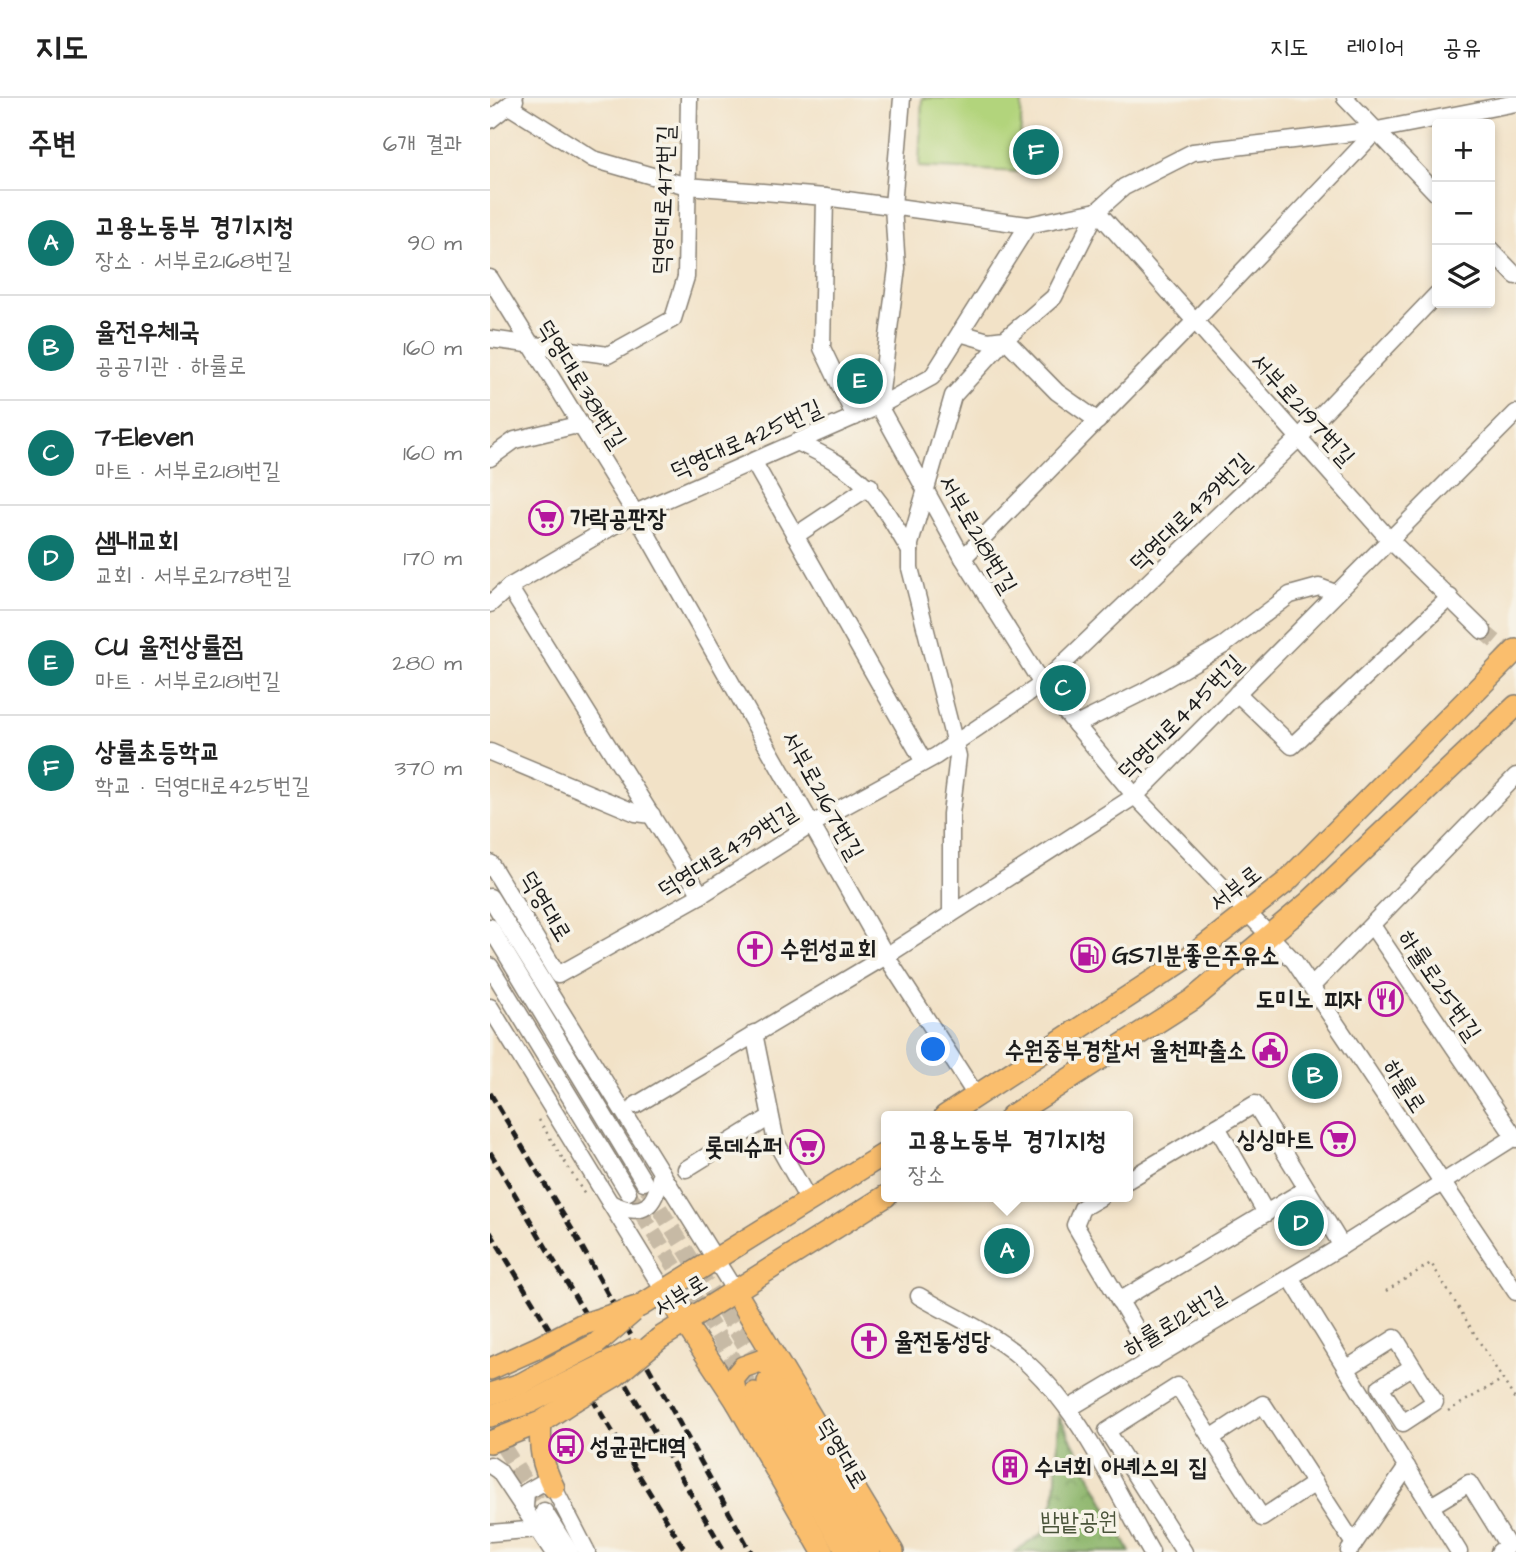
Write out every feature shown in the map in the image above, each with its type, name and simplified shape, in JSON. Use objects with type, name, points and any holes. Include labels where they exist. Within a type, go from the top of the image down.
[{"type":"main road","name":"서부로","points":[[953,1111],[1198,951],[1286,881],[1516,650]]},
{"type":"main road","points":[[1019,1111],[1192,1000],[1308,903],[1516,706]]},
{"type":"main road","name":"서부로","points":[[490,1394],[521,1384],[596,1343],[640,1306],[881,1156]]},
{"type":"main road","name":"서부로","points":[[490,1416],[531,1402],[606,1362],[660,1338],[881,1199]]},
{"type":"main road","points":[[664,1291],[684,1323],[760,1387],[894,1552]]},
{"type":"main road","points":[[735,1291],[760,1387],[823,1552]]},
{"type":"main road","points":[[495,1366],[582,1325],[640,1306]]},
{"type":"main road","points":[[490,1442],[541,1422],[615,1376],[660,1338]]},
{"type":"main road","name":"덕영대로","points":[[760,1387],[847,1552]]},
{"type":"main road","name":"덕영대로","points":[[760,1387],[870,1552]]},
{"type":"main road","points":[[541,1422],[539,1447],[543,1466],[554,1488]]},
{"type":"street","name":"덕영대로417번길","points":[[490,339],[533,347],[608,355],[673,318],[686,277],[689,98]]},
{"type":"street","points":[[880,406],[897,268],[893,206],[902,98]]},
{"type":"street","points":[[1345,98],[1432,189]]},
{"type":"street","points":[[490,120],[513,102],[593,159],[687,187],[825,197],[1028,225],[1097,211]]},
{"type":"street","points":[[951,914],[951,814],[958,765],[957,742],[910,568],[910,551],[925,489],[953,396],[1005,339],[1054,297],[1097,211],[1124,187],[1193,152],[1377,130],[1516,103]]},
{"type":"street","points":[[963,558],[1377,130]]},
{"type":"street","points":[[825,197],[822,348],[855,416]]},
{"type":"street","name":"서부로2197번길","points":[[1097,211],[1298,439],[1390,539],[1483,631]]},
{"type":"street","name":"덕영대로425번길","points":[[490,604],[509,587],[635,513],[880,406],[932,377],[1028,225]]},
{"type":"street","points":[[1495,254],[1516,276]]},
{"type":"street","name":"덕영대로381번길","points":[[490,278],[635,513]]},
{"type":"street","name":"덕영대로439번길","points":[[558,975],[701,895],[814,823],[924,762],[1042,684],[1298,439],[1432,299]]},
{"type":"street","points":[[960,333],[988,341],[1005,339]]},
{"type":"street","points":[[1005,339],[1057,393],[1098,421]]},
{"type":"street","name":"서부로2181번길","points":[[880,406],[963,558],[1042,684],[1135,796],[1248,911]]},
{"type":"street","name":"덕영대로445번길","points":[[636,1105],[886,956],[1135,796],[1516,413]]},
{"type":"street","points":[[490,458],[515,440],[573,426],[583,428]]},
{"type":"street","points":[[797,442],[837,460],[870,486],[910,551]]},
{"type":"street","points":[[753,461],[924,762]]},
{"type":"street","points":[[795,536],[870,486]]},
{"type":"street","name":"서부로2167번길","points":[[635,513],[814,823],[886,956],[977,1097]]},
{"type":"street","points":[[509,587],[701,895]]},
{"type":"street","points":[[1076,725],[1143,692],[1224,645],[1290,595],[1319,587],[1335,593]]},
{"type":"street","points":[[1237,693],[1292,746],[1450,597]]},
{"type":"street","points":[[490,752],[636,813],[652,815]]},
{"type":"street","points":[[1312,986],[1373,927],[1516,776]]},
{"type":"street","name":"덕영대로","points":[[490,863],[558,975]]},
{"type":"street","points":[[490,897],[735,1291]]},
{"type":"street","name":"하률로","points":[[1248,911],[1312,986],[1516,1292]]},
{"type":"street","points":[[490,927],[644,1182]]},
{"type":"street","name":"하률로25번길","points":[[1373,927],[1516,1137]]},
{"type":"street","points":[[490,966],[628,1192]]},
{"type":"street","points":[[490,1007],[664,1291]]},
{"type":"street","points":[[754,1033],[775,1142],[809,1201]]},
{"type":"street","points":[[1133,1177],[1255,1104],[1342,1246]]},
{"type":"street","points":[[686,1169],[770,1118]]},
{"type":"street","points":[[1217,1127],[1266,1213]]},
{"type":"street","name":"하률로12번길","points":[[1068,1409],[1290,1278],[1516,1137]]},
{"type":"street","points":[[610,1203],[629,1212],[646,1207],[657,1195],[661,1172]]},
{"type":"street","points":[[1119,1301],[1306,1189]]},
{"type":"street","points":[[1092,1202],[1082,1208],[1075,1225],[1154,1359]]},
{"type":"street","points":[[1290,1278],[1459,1552]]},
{"type":"street","points":[[919,1296],[974,1325],[1021,1358],[1068,1409],[1152,1552]]},
{"type":"street","points":[[1346,1369],[1395,1338],[1412,1367]]},
{"type":"street","points":[[1184,1552],[1107,1431],[1178,1387],[1262,1518],[1315,1483]]},
{"type":"street","points":[[1211,1438],[1263,1404],[1315,1483],[1351,1548],[1406,1467]]},
{"type":"street","points":[[490,1465],[499,1471],[553,1552]]},
{"type":"street","points":[[525,1507],[526,1492],[541,1483],[554,1488],[587,1552]]},
{"type":"street","points":[[1431,1506],[1469,1483],[1508,1546],[1499,1552]]},
{"type":"street","points":[[544,1511],[570,1552]]},
{"type":"street","points":[[490,1533],[538,1529]]},
{"type":"path","points":[[1386,1291],[1432,1263],[1516,1401]]},
{"type":"green space","points":[[922,98],[1022,98],[1019,172],[919,167]]},
{"type":"green space","name":"밤밭공원","points":[[1059,1416],[1130,1552],[1014,1552],[1043,1533],[1055,1497]]},
{"type":"tunnel","points":[[1483,631],[1516,659]]},
{"type":"tunnel","points":[[647,1188],[761,1371]]},
{"type":"tunnel","points":[[628,1192],[754,1393]]},
{"type":"tunnel","points":[[490,1426],[544,1511]]},
{"type":"railway","points":[[490,1093],[573,1231],[751,1552]]},
{"type":"railway","points":[[490,1152],[725,1552]]},
{"type":"railway","points":[[490,1232],[686,1552]]},
{"type":"place","name":"상률초등학교","points":[[1036,152]]},
{"type":"place","name":"CU 율전상률점","points":[[860,381]]},
{"type":"place","name":"가락공판장","points":[[546,518]]},
{"type":"place","name":"7-Eleven","points":[[1063,688]]},
{"type":"place","name":"수원성교회","points":[[755,949]]},
{"type":"place","name":"GS기분좋은주유소","points":[[1088,955]]},
{"type":"place","name":"도미노 피자","points":[[1386,999]]},
{"type":"place","name":"수원중부경찰서 율천파출소","points":[[1270,1050]]},
{"type":"place","name":"율전우체국","points":[[1315,1076]]},
{"type":"place","name":"싱싱마트","points":[[1338,1139]]},
{"type":"place","name":"롯데슈퍼","points":[[807,1147]]},
{"type":"place","name":"샘내교회","points":[[1301,1223]]},
{"type":"place","name":"고용노동부 경기지청","points":[[1007,1251]]},
{"type":"place","name":"율전동성당","points":[[869,1341]]},
{"type":"place","name":"성균관대역","points":[[566,1446]]},
{"type":"place","name":"수녀회 아녜스의 집","points":[[1010,1467]]}]
